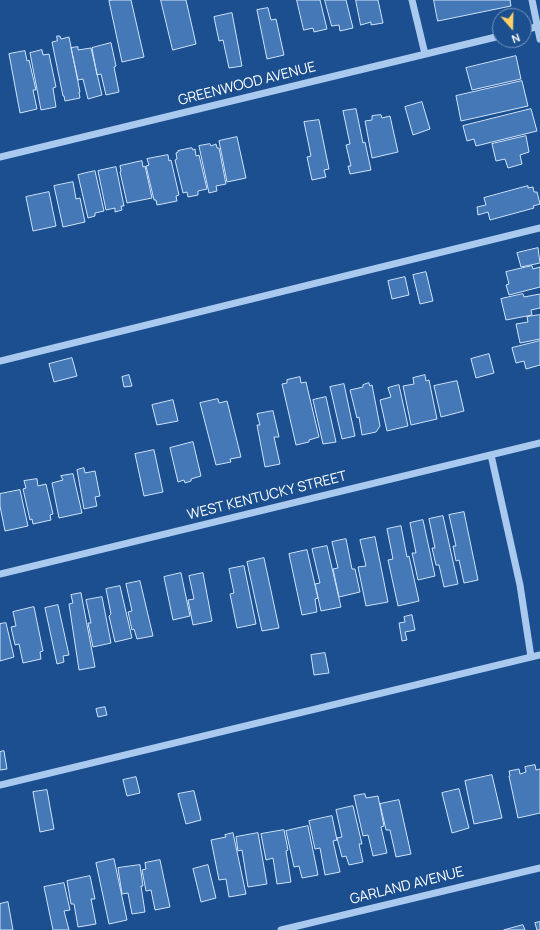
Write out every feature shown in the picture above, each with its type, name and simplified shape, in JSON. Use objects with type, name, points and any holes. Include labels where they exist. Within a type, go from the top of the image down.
[{"type":"street","points":[[412,0],[425,54]]},
{"type":"street","points":[[532,0],[539,26],[540,39]]},
{"type":"street","name":"GREENWOOD AVENUE","points":[[0,157],[492,38]]},
{"type":"street","points":[[0,361],[540,228]]},
{"type":"street","name":"WEST KENTUCKY STREET","points":[[0,574],[540,443]]},
{"type":"street","points":[[491,455],[520,584],[531,657]]},
{"type":"street","points":[[0,785],[540,655]]},
{"type":"street","name":"GARLAND AVENUE","points":[[281,930],[540,868]]},
{"type":"building","points":[[131,0],[144,57],[122,62],[109,1]]},
{"type":"building","points":[[161,0],[186,0],[196,44],[173,50]]},
{"type":"building","points":[[297,0],[320,0],[327,29],[314,32],[313,28],[304,30]]},
{"type":"building","points":[[325,0],[346,0],[353,28],[340,31],[339,25],[332,26]]},
{"type":"building","points":[[356,0],[378,0],[383,23],[371,25],[371,22],[361,25]]},
{"type":"building","points":[[434,0],[510,0],[511,6],[492,8],[492,10],[438,21]]},
{"type":"building","points":[[268,8],[271,20],[276,19],[284,55],[267,59],[257,10]]},
{"type":"building","points":[[232,13],[242,66],[229,68],[223,40],[219,41],[214,17]]},
{"type":"building","points":[[57,36],[60,36],[61,39],[69,37],[80,98],[65,101],[63,96],[52,42],[57,41]]},
{"type":"building","points":[[111,43],[116,66],[114,67],[119,92],[106,95],[101,74],[97,75],[92,48]]},
{"type":"building","points":[[78,47],[78,50],[91,48],[102,95],[88,99],[83,79],[78,80],[71,48]]},
{"type":"building","points":[[42,50],[43,55],[49,54],[56,87],[53,88],[56,107],[41,110],[30,53]]},
{"type":"building","points":[[25,51],[27,61],[29,60],[36,90],[33,90],[37,109],[20,113],[9,54]]},
{"type":"building","points":[[516,56],[521,79],[472,90],[466,68]]},
{"type":"building","points":[[522,81],[528,106],[461,121],[456,96]]},
{"type":"building","points":[[422,102],[430,129],[413,135],[405,107]]},
{"type":"building","points":[[356,109],[363,143],[365,142],[371,170],[350,174],[348,166],[351,166],[346,145],[350,144],[343,111]]},
{"type":"building","points":[[531,109],[537,131],[476,146],[474,139],[467,141],[463,126]]},
{"type":"building","points":[[381,115],[382,118],[390,116],[398,152],[372,158],[365,121],[372,120],[372,116]]},
{"type":"building","points":[[319,120],[329,169],[324,170],[326,177],[312,180],[307,157],[311,156],[304,122]]},
{"type":"building","points":[[526,136],[529,152],[520,155],[522,164],[508,168],[505,159],[496,161],[492,144]]},
{"type":"building","points":[[237,137],[246,178],[227,182],[219,141]]},
{"type":"building","points":[[210,144],[211,146],[216,144],[217,148],[219,148],[226,184],[216,186],[217,191],[209,193],[199,146]]},
{"type":"building","points":[[192,148],[193,150],[195,149],[196,156],[199,155],[207,189],[198,191],[198,195],[188,197],[187,192],[183,193],[175,160],[177,159],[176,153],[178,151]]},
{"type":"building","points":[[168,155],[169,161],[171,160],[179,195],[176,196],[177,201],[157,205],[156,200],[154,200],[146,166],[149,165],[147,159]]},
{"type":"building","points":[[142,161],[143,167],[145,166],[152,198],[127,203],[120,166]]},
{"type":"building","points":[[116,167],[124,206],[121,206],[122,210],[115,212],[115,208],[106,210],[98,171]]},
{"type":"building","points":[[95,171],[104,211],[95,213],[95,216],[88,218],[78,175]]},
{"type":"building","points":[[73,182],[76,199],[80,198],[85,222],[63,227],[54,186]]},
{"type":"building","points":[[528,186],[528,188],[533,187],[534,192],[537,192],[540,204],[533,206],[534,208],[490,220],[488,212],[478,215],[477,207],[486,205],[484,198]]},
{"type":"building","points":[[49,192],[56,226],[33,231],[26,197]]},
{"type":"building","points":[[538,248],[540,263],[521,267],[517,253]]},
{"type":"building","points":[[532,266],[533,269],[540,267],[540,287],[509,295],[506,285],[509,284],[506,272]]},
{"type":"building","points":[[426,272],[433,301],[420,304],[413,275]]},
{"type":"building","points":[[405,277],[409,295],[392,299],[388,281]]},
{"type":"building","points":[[523,294],[524,297],[540,294],[540,308],[531,310],[532,315],[506,320],[501,299]]},
{"type":"building","points":[[540,315],[540,339],[520,343],[516,324],[528,322],[527,317]]},
{"type":"building","points":[[540,341],[540,365],[526,369],[524,361],[516,363],[512,348]]},
{"type":"building","points":[[489,354],[494,373],[476,378],[471,359]]},
{"type":"building","points":[[72,358],[77,376],[54,382],[49,364]]},
{"type":"building","points":[[129,375],[132,386],[124,387],[122,377]]},
{"type":"building","points":[[425,375],[426,381],[429,380],[437,419],[411,425],[403,386],[414,384],[413,378]]},
{"type":"building","points":[[300,377],[301,383],[306,382],[319,437],[309,440],[309,442],[296,445],[282,384],[287,383],[287,380]]},
{"type":"building","points":[[457,381],[464,411],[441,417],[434,386]]},
{"type":"building","points":[[369,383],[370,386],[372,385],[380,426],[376,432],[362,435],[359,417],[357,418],[350,390],[363,387],[363,385]]},
{"type":"building","points":[[344,384],[355,436],[342,439],[330,387]]},
{"type":"building","points":[[399,385],[408,426],[387,431],[380,400],[391,397],[388,388]]},
{"type":"building","points":[[326,397],[336,442],[323,444],[313,400]]},
{"type":"building","points":[[218,399],[219,403],[227,401],[241,457],[230,459],[231,462],[216,465],[200,403]]},
{"type":"building","points":[[173,400],[178,421],[157,425],[152,405]]},
{"type":"building","points":[[273,411],[279,437],[274,437],[280,464],[265,467],[257,425],[260,425],[257,414]]},
{"type":"building","points":[[193,442],[201,476],[191,479],[191,481],[185,483],[184,480],[178,482],[170,448]]},
{"type":"building","points":[[154,450],[163,492],[144,496],[135,454]]},
{"type":"building","points":[[84,468],[85,473],[95,471],[100,496],[95,497],[97,506],[84,509],[77,470]]},
{"type":"building","points":[[73,474],[82,513],[59,518],[52,483],[63,480],[61,476]]},
{"type":"building","points":[[37,479],[38,486],[46,484],[53,514],[50,515],[51,520],[33,524],[32,519],[30,520],[23,489],[26,488],[24,481]]},
{"type":"building","points":[[20,490],[28,526],[5,531],[0,506],[0,494]]},
{"type":"building","points":[[464,512],[478,580],[464,583],[459,560],[456,561],[453,546],[456,546],[449,515]]},
{"type":"building","points":[[443,516],[458,584],[444,587],[439,565],[436,565],[432,548],[435,548],[429,519]]},
{"type":"building","points":[[423,520],[435,576],[418,580],[412,553],[416,553],[410,523]]},
{"type":"building","points":[[401,526],[407,557],[409,556],[419,601],[398,606],[388,560],[393,559],[387,529]]},
{"type":"building","points":[[375,537],[388,602],[366,606],[358,567],[366,566],[360,540]]},
{"type":"building","points":[[346,539],[352,569],[355,569],[360,592],[339,597],[333,569],[338,568],[332,542]]},
{"type":"building","points":[[327,546],[341,607],[321,611],[315,584],[320,583],[312,549]]},
{"type":"building","points":[[307,550],[318,598],[315,599],[317,612],[302,615],[289,554]]},
{"type":"building","points":[[264,558],[279,628],[262,631],[247,562]]},
{"type":"building","points":[[244,566],[256,624],[237,628],[230,594],[234,593],[229,569]]},
{"type":"building","points":[[181,573],[190,616],[173,620],[164,577]]},
{"type":"building","points":[[203,573],[212,621],[193,625],[188,600],[194,599],[189,576]]},
{"type":"building","points":[[140,581],[153,636],[137,639],[134,629],[132,630],[128,612],[132,611],[126,584]]},
{"type":"building","points":[[120,586],[132,638],[115,642],[109,616],[111,614],[106,589]]},
{"type":"building","points":[[81,593],[95,667],[79,670],[69,604],[73,603],[71,595]]},
{"type":"building","points":[[102,597],[111,643],[93,647],[88,623],[91,623],[86,600]]},
{"type":"building","points":[[58,605],[69,655],[63,656],[64,662],[57,664],[45,608]]},
{"type":"building","points":[[34,607],[43,651],[40,652],[41,659],[23,663],[19,644],[15,645],[11,627],[16,626],[13,612]]},
{"type":"building","points":[[412,615],[415,630],[405,632],[407,640],[402,641],[399,623],[405,622],[404,617]]},
{"type":"building","points":[[6,623],[14,657],[0,661],[0,624]]},
{"type":"building","points":[[325,653],[329,673],[314,675],[311,655]]},
{"type":"building","points":[[105,707],[107,715],[98,717],[96,709]]},
{"type":"building","points":[[4,751],[7,769],[0,770],[0,752]]},
{"type":"building","points":[[535,765],[536,770],[540,769],[540,813],[518,818],[509,771],[519,769],[520,774],[526,772],[525,767]]},
{"type":"building","points":[[492,775],[502,818],[474,824],[465,781]]},
{"type":"building","points":[[136,777],[140,793],[127,796],[123,780]]},
{"type":"building","points":[[459,789],[469,828],[452,833],[442,793]]},
{"type":"building","points":[[47,790],[54,829],[40,832],[33,792]]},
{"type":"building","points":[[194,791],[201,820],[186,824],[178,794]]},
{"type":"building","points":[[365,794],[366,798],[378,796],[384,826],[381,827],[387,853],[373,856],[368,835],[363,836],[354,796]]},
{"type":"building","points":[[399,800],[411,854],[396,857],[390,830],[386,830],[380,804]]},
{"type":"building","points":[[353,806],[362,844],[359,844],[363,862],[349,865],[346,856],[342,857],[337,838],[342,837],[336,810]]},
{"type":"building","points":[[332,816],[337,840],[333,841],[340,872],[325,875],[320,848],[315,849],[309,821]]},
{"type":"building","points":[[308,826],[318,875],[302,878],[299,866],[294,867],[286,831]]},
{"type":"building","points":[[284,830],[288,850],[286,851],[291,882],[277,884],[273,858],[266,860],[261,834]]},
{"type":"building","points":[[233,833],[246,894],[229,897],[226,879],[219,880],[211,840],[226,837],[225,835]]},
{"type":"building","points":[[258,833],[267,884],[248,887],[242,850],[238,851],[236,837]]},
{"type":"building","points":[[114,859],[127,920],[109,924],[96,863]]},
{"type":"building","points":[[160,860],[170,907],[155,910],[151,890],[146,891],[142,870],[146,869],[145,863]]},
{"type":"building","points":[[140,865],[143,886],[141,886],[145,912],[132,914],[128,893],[122,894],[118,868]]},
{"type":"building","points":[[208,865],[216,898],[201,902],[193,869]]},
{"type":"building","points":[[90,876],[95,899],[91,899],[96,924],[78,927],[74,904],[71,904],[67,881]]},
{"type":"building","points":[[64,883],[70,910],[64,911],[69,930],[53,930],[44,887]]},
{"type":"building","points":[[8,902],[13,930],[0,930],[0,904]]},
{"type":"building","points":[[540,922],[540,930],[537,930],[535,923]]},
{"type":"building","points":[[523,925],[525,930],[504,930]]}]
